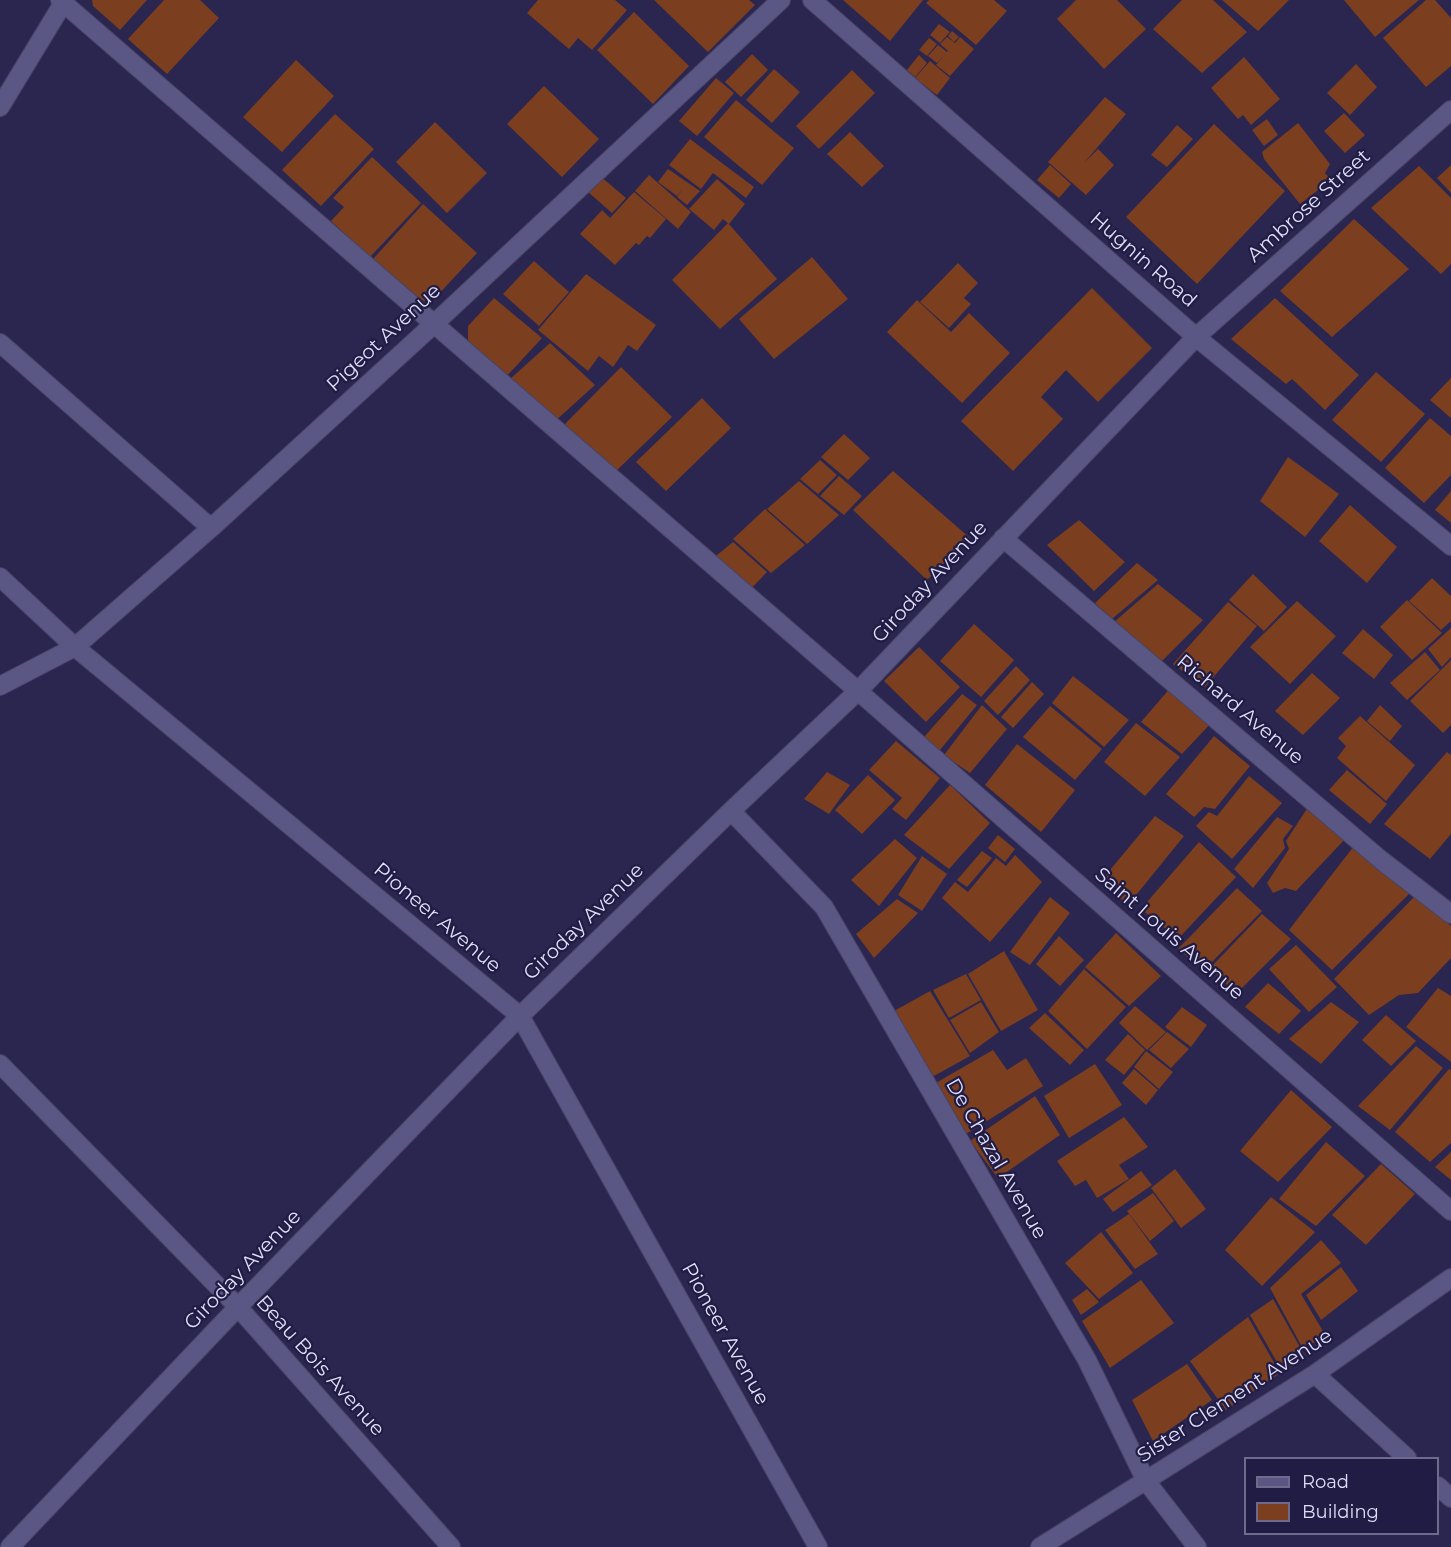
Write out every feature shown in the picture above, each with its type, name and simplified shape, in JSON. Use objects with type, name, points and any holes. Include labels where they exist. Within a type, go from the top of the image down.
[{"type":"street","name":"Pigeot Avenue","points":[[0,686],[75,647],[211,528],[435,323],[781,0]]},
{"type":"street","name":"Hugnin Road","points":[[812,0],[1196,337],[1451,546]]},
{"type":"street","name":"Saint Louis Avenue","points":[[63,1],[858,691],[1451,1211]]},
{"type":"street","points":[[0,107],[63,1]]},
{"type":"street","name":"Ambrose Street","points":[[1196,337],[1451,110]]},
{"type":"street","name":"Giroday Avenue","points":[[10,1547],[238,1307],[520,1016],[858,691],[1196,337]]},
{"type":"street","points":[[0,343],[211,528]]},
{"type":"street","name":"Richard Avenue","points":[[1003,538],[1381,860],[1451,914]]},
{"type":"street","name":"Pioneer Avenue","points":[[0,577],[75,647],[520,1016],[818,1547]]},
{"type":"street","name":"De Chazal Avenue","points":[[731,811],[824,907],[1088,1360],[1146,1480],[1197,1547]]},
{"type":"street","name":"Beau Bois Avenue","points":[[0,1064],[238,1307],[451,1547]]},
{"type":"street","name":"Sister Clement Avenue","points":[[1040,1547],[1315,1374],[1451,1278]]},
{"type":"street","points":[[1315,1374],[1406,1457]]},
{"type":"street","points":[[1439,1488],[1451,1498]]},
{"type":"building","points":[[92,0],[147,0],[120,30],[93,6]]},
{"type":"building","points":[[164,0],[200,0],[219,18],[167,74],[128,39]]},
{"type":"building","points":[[538,0],[615,0],[627,10],[592,50],[578,38],[569,49],[527,13]]},
{"type":"building","points":[[654,0],[749,0],[755,5],[708,52]]},
{"type":"building","points":[[843,0],[923,0],[890,41]]},
{"type":"building","points":[[929,0],[994,0],[1007,11],[976,45],[926,3]]},
{"type":"building","points":[[1076,0],[1117,0],[1146,29],[1104,69],[1057,19]]},
{"type":"building","points":[[1182,0],[1213,0],[1247,32],[1202,73],[1153,29]]},
{"type":"building","points":[[1222,0],[1289,0],[1258,31]]},
{"type":"building","points":[[1344,0],[1419,0],[1375,37]]},
{"type":"building","points":[[1426,0],[1435,0],[1451,18],[1451,66],[1426,87],[1383,38]]},
{"type":"building","points":[[634,12],[689,66],[653,104],[597,50]]},
{"type":"building","points":[[939,24],[950,32],[940,43],[930,35]]},
{"type":"building","points":[[952,31],[959,37],[954,42],[948,36]]},
{"type":"building","points":[[947,37],[955,43],[960,37],[974,49],[950,76],[936,65],[944,56],[937,63],[928,56],[938,45],[948,51],[940,44]]},
{"type":"building","points":[[929,38],[937,44],[927,56],[919,50]]},
{"type":"building","points":[[752,54],[768,70],[741,97],[725,82]]},
{"type":"building","points":[[919,55],[927,63],[915,77],[907,70]]},
{"type":"building","points":[[1244,57],[1280,99],[1251,125],[1243,115],[1238,119],[1211,88]]},
{"type":"building","points":[[296,60],[334,96],[282,152],[243,117]]},
{"type":"building","points":[[930,61],[950,78],[937,95],[915,78]]},
{"type":"building","points":[[1356,64],[1377,87],[1350,115],[1327,93]]},
{"type":"building","points":[[774,69],[800,92],[772,123],[746,100]]},
{"type":"building","points":[[852,70],[875,93],[819,149],[796,126]]},
{"type":"building","points":[[716,78],[734,93],[697,136],[679,121]]},
{"type":"building","points":[[544,86],[599,139],[562,177],[507,124]]},
{"type":"building","points":[[1105,97],[1126,114],[1084,163],[1098,149],[1114,165],[1086,195],[1048,162]]},
{"type":"building","points":[[736,100],[794,148],[762,185],[704,137]]},
{"type":"building","points":[[1344,113],[1365,135],[1345,153],[1324,131]]},
{"type":"building","points":[[335,114],[374,149],[321,206],[282,170]]},
{"type":"building","points":[[1267,119],[1278,135],[1264,146],[1252,130]]},
{"type":"building","points":[[435,122],[487,173],[447,213],[396,162]]},
{"type":"building","points":[[1298,123],[1330,164],[1325,173],[1331,180],[1300,204],[1264,159],[1262,152]]},
{"type":"building","points":[[1214,124],[1285,191],[1197,284],[1126,217]]},
{"type":"building","points":[[1177,125],[1193,139],[1167,167],[1151,155]]},
{"type":"building","points":[[850,132],[884,166],[862,187],[827,154]]},
{"type":"building","points":[[690,139],[754,187],[746,198],[713,173],[701,189],[669,165]]},
{"type":"building","points":[[372,157],[421,203],[370,257],[331,221],[344,207],[333,198]]},
{"type":"building","points":[[1050,165],[1071,184],[1059,198],[1037,180]]},
{"type":"building","points":[[1451,165],[1451,193],[1437,178]]},
{"type":"building","points":[[1419,166],[1451,198],[1451,264],[1441,274],[1371,208]]},
{"type":"building","points":[[668,169],[700,191],[687,205],[677,197],[682,190],[677,196],[658,182]]},
{"type":"building","points":[[649,175],[691,212],[678,229],[635,191]]},
{"type":"building","points":[[600,176],[626,198],[612,213],[587,191]]},
{"type":"building","points":[[717,179],[745,204],[729,224],[723,219],[714,230],[689,209]]},
{"type":"building","points":[[634,192],[666,219],[650,238],[647,236],[639,245],[636,243],[615,265],[580,234],[602,210],[610,218]]},
{"type":"building","points":[[423,204],[477,253],[434,299],[424,301],[414,297],[373,259]]},
{"type":"building","points":[[1354,219],[1409,269],[1332,337],[1280,291]]},
{"type":"building","points":[[728,223],[777,279],[720,329],[672,280]]},
{"type":"building","points":[[812,257],[848,299],[774,359],[739,319]]},
{"type":"building","points":[[534,261],[569,292],[539,326],[503,294]]},
{"type":"building","points":[[958,263],[978,283],[964,298],[971,304],[949,328],[920,302]]},
{"type":"building","points":[[586,274],[656,325],[637,351],[628,345],[613,367],[599,356],[588,371],[538,330]]},
{"type":"building","points":[[1092,288],[1152,348],[1098,402],[1066,370],[1041,397],[1063,419],[1013,471],[961,421]]},
{"type":"building","points":[[494,298],[542,338],[505,378],[468,348],[468,326]]},
{"type":"building","points":[[1275,298],[1359,375],[1325,410],[1292,379],[1286,384],[1231,339]]},
{"type":"building","points":[[917,300],[951,332],[969,313],[1010,353],[962,403],[887,332]]},
{"type":"building","points":[[550,343],[595,385],[554,422],[509,380]]},
{"type":"building","points":[[621,367],[672,417],[614,473],[563,426]]},
{"type":"building","points":[[1376,372],[1425,414],[1381,462],[1332,420]]},
{"type":"building","points":[[1451,378],[1451,418],[1430,400]]},
{"type":"building","points":[[702,398],[731,428],[666,491],[636,462]]},
{"type":"building","points":[[1430,418],[1451,436],[1451,475],[1424,503],[1385,468]]},
{"type":"building","points":[[844,434],[870,458],[848,480],[821,457]]},
{"type":"building","points":[[1288,457],[1339,494],[1305,537],[1260,501]]},
{"type":"building","points":[[820,460],[837,475],[818,494],[800,479]]},
{"type":"building","points":[[893,471],[970,538],[927,580],[853,510]]},
{"type":"building","points":[[839,476],[862,496],[844,515],[820,496]]},
{"type":"building","points":[[799,481],[839,515],[807,544],[767,509]]},
{"type":"building","points":[[1451,491],[1451,523],[1435,510]]},
{"type":"building","points":[[1350,505],[1397,547],[1367,583],[1319,541]]},
{"type":"building","points":[[765,509],[805,545],[771,573],[733,539]]},
{"type":"building","points":[[1079,520],[1125,562],[1094,591],[1047,545]]},
{"type":"building","points":[[733,542],[767,572],[748,592],[711,560]]},
{"type":"building","points":[[1137,563],[1158,580],[1112,619],[1095,603]]},
{"type":"building","points":[[1253,574],[1287,607],[1264,631],[1229,600]]},
{"type":"building","points":[[1432,578],[1451,596],[1451,621],[1441,630],[1409,601]]},
{"type":"building","points":[[1158,584],[1203,620],[1159,664],[1114,622]]},
{"type":"building","points":[[1407,600],[1442,633],[1412,660],[1380,627]]},
{"type":"building","points":[[1297,601],[1336,636],[1290,684],[1250,647]]},
{"type":"building","points":[[1228,602],[1257,626],[1205,687],[1173,664]]},
{"type":"building","points":[[974,624],[1014,660],[981,697],[940,661]]},
{"type":"building","points":[[1451,628],[1451,657],[1442,667],[1428,649]]},
{"type":"building","points":[[1363,629],[1393,655],[1374,679],[1342,653]]},
{"type":"building","points":[[919,647],[960,687],[926,722],[884,681]]},
{"type":"building","points":[[1425,652],[1440,670],[1407,700],[1390,683]]},
{"type":"building","points":[[1451,660],[1451,725],[1443,733],[1410,701]]},
{"type":"building","points":[[1016,666],[1030,680],[998,715],[984,701]]},
{"type":"building","points":[[1312,673],[1340,698],[1303,735],[1275,711]]},
{"type":"building","points":[[1073,676],[1129,720],[1104,747],[1052,703]]},
{"type":"building","points":[[1032,682],[1044,694],[1013,728],[1001,717]]},
{"type":"building","points":[[1172,686],[1213,721],[1182,754],[1141,722]]},
{"type":"building","points":[[962,694],[977,705],[940,750],[924,737]]},
{"type":"building","points":[[982,705],[1007,729],[970,773],[944,755]]},
{"type":"building","points":[[1380,705],[1402,726],[1390,741],[1367,721]]},
{"type":"building","points":[[1050,706],[1102,749],[1075,780],[1023,737]]},
{"type":"building","points":[[1360,716],[1415,765],[1386,801],[1337,758],[1346,746],[1338,738]]},
{"type":"building","points":[[1136,723],[1180,757],[1145,796],[1104,762]]},
{"type":"building","points":[[1214,736],[1250,766],[1215,809],[1204,807],[1194,817],[1166,794]]},
{"type":"building","points":[[896,741],[940,778],[906,820],[892,809],[902,798],[869,770]]},
{"type":"building","points":[[1017,744],[1075,790],[1041,832],[985,785]]},
{"type":"building","points":[[1447,752],[1451,755],[1451,834],[1430,859],[1384,824]]},
{"type":"building","points":[[1347,770],[1387,804],[1370,824],[1329,790]]},
{"type":"building","points":[[827,772],[850,785],[829,814],[804,799]]},
{"type":"building","points":[[868,775],[895,800],[862,834],[835,810]]},
{"type":"building","points":[[1249,776],[1282,803],[1232,859],[1196,826],[1209,812],[1217,816]]},
{"type":"building","points":[[950,785],[990,823],[949,869],[904,835]]},
{"type":"building","points":[[1308,807],[1346,838],[1296,891],[1285,888],[1273,893],[1267,883],[1289,849],[1286,841]]},
{"type":"building","points":[[1155,816],[1184,836],[1128,905],[1100,882]]},
{"type":"building","points":[[1277,817],[1293,826],[1283,839],[1285,848],[1253,888],[1234,869]]},
{"type":"building","points":[[998,835],[1015,849],[1005,862],[988,848]]},
{"type":"building","points":[[895,839],[917,858],[879,906],[851,880]]},
{"type":"building","points":[[1199,842],[1236,877],[1178,939],[1141,909]]},
{"type":"building","points":[[1354,846],[1410,893],[1332,970],[1289,930]]},
{"type":"building","points":[[982,851],[992,858],[967,887],[957,880]]},
{"type":"building","points":[[1015,855],[1042,882],[990,942],[942,898],[955,882],[968,892],[996,858],[1006,866]]},
{"type":"building","points":[[922,856],[947,874],[922,911],[898,895]]},
{"type":"building","points":[[1237,888],[1262,911],[1204,970],[1178,949]]},
{"type":"building","points":[[1415,896],[1451,926],[1451,958],[1418,993],[1399,995],[1369,1015],[1334,979]]},
{"type":"building","points":[[1050,897],[1070,913],[1030,965],[1010,952]]},
{"type":"building","points":[[897,899],[918,913],[874,958],[856,934]]},
{"type":"building","points":[[1262,914],[1291,939],[1236,994],[1210,968]]},
{"type":"building","points":[[1116,933],[1161,976],[1129,1006],[1085,967]]},
{"type":"building","points":[[1059,936],[1084,960],[1060,986],[1036,964]]},
{"type":"building","points":[[1296,945],[1337,987],[1309,1012],[1269,969]]},
{"type":"building","points":[[1004,951],[1038,1010],[1001,1031],[968,974]]},
{"type":"building","points":[[1084,969],[1126,1007],[1087,1049],[1048,1011]]},
{"type":"building","points":[[966,974],[981,1000],[949,1018],[933,990]]},
{"type":"building","points":[[1268,983],[1301,1011],[1279,1034],[1245,1007]]},
{"type":"building","points":[[1438,988],[1451,996],[1451,1062],[1406,1027]]},
{"type":"building","points":[[930,991],[970,1056],[932,1077],[894,1011]]},
{"type":"building","points":[[981,1002],[999,1032],[970,1053],[950,1020]]},
{"type":"building","points":[[1331,1002],[1359,1022],[1321,1064],[1289,1039]]},
{"type":"building","points":[[1135,1006],[1166,1032],[1147,1050],[1119,1023]]},
{"type":"building","points":[[1182,1007],[1207,1025],[1191,1047],[1165,1027]]},
{"type":"building","points":[[1045,1013],[1084,1050],[1070,1065],[1029,1028]]},
{"type":"building","points":[[1386,1015],[1416,1041],[1391,1066],[1362,1040]]},
{"type":"building","points":[[1167,1032],[1189,1049],[1171,1068],[1149,1050]]},
{"type":"building","points":[[1128,1034],[1145,1050],[1124,1075],[1105,1060]]},
{"type":"building","points":[[1416,1046],[1443,1068],[1390,1130],[1358,1106]]},
{"type":"building","points":[[993,1050],[1007,1070],[1026,1058],[1043,1086],[966,1134],[934,1084]]},
{"type":"building","points":[[1146,1051],[1173,1072],[1159,1089],[1134,1067]]},
{"type":"building","points":[[1095,1064],[1122,1105],[1069,1138],[1044,1096]]},
{"type":"building","points":[[1134,1069],[1158,1090],[1146,1105],[1122,1083]]},
{"type":"building","points":[[1449,1069],[1451,1070],[1451,1143],[1430,1162],[1395,1132]]},
{"type":"building","points":[[1291,1090],[1332,1127],[1278,1182],[1240,1151]]},
{"type":"building","points":[[1035,1096],[1060,1135],[998,1178],[970,1141]]},
{"type":"building","points":[[1124,1117],[1148,1147],[1119,1165],[1129,1179],[1097,1198],[1086,1180],[1075,1186],[1057,1161]]},
{"type":"building","points":[[1326,1142],[1365,1176],[1316,1226],[1279,1199]]},
{"type":"building","points":[[1451,1152],[1451,1180],[1435,1167]]},
{"type":"building","points":[[1381,1164],[1415,1194],[1366,1245],[1332,1215]]},
{"type":"building","points":[[1175,1169],[1206,1209],[1181,1228],[1151,1188]]},
{"type":"building","points":[[1141,1171],[1152,1185],[1113,1212],[1103,1199]]},
{"type":"building","points":[[1153,1193],[1174,1221],[1150,1241],[1127,1211]]},
{"type":"building","points":[[1271,1197],[1315,1232],[1262,1286],[1225,1250]]},
{"type":"building","points":[[1129,1214],[1158,1254],[1135,1269],[1105,1230]]},
{"type":"building","points":[[1101,1232],[1133,1273],[1099,1299],[1065,1263]]},
{"type":"building","points":[[1321,1240],[1341,1263],[1301,1294],[1327,1338],[1302,1347],[1270,1288]]},
{"type":"building","points":[[1341,1267],[1358,1291],[1321,1320],[1306,1295]]},
{"type":"building","points":[[1141,1280],[1174,1323],[1110,1368],[1082,1321]]},
{"type":"building","points":[[1087,1289],[1099,1302],[1081,1315],[1072,1300]]},
{"type":"building","points":[[1273,1299],[1305,1356],[1282,1371],[1250,1315]]},
{"type":"building","points":[[1248,1317],[1280,1373],[1226,1410],[1190,1361]]},
{"type":"building","points":[[1187,1364],[1212,1400],[1153,1441],[1132,1400]]}]
